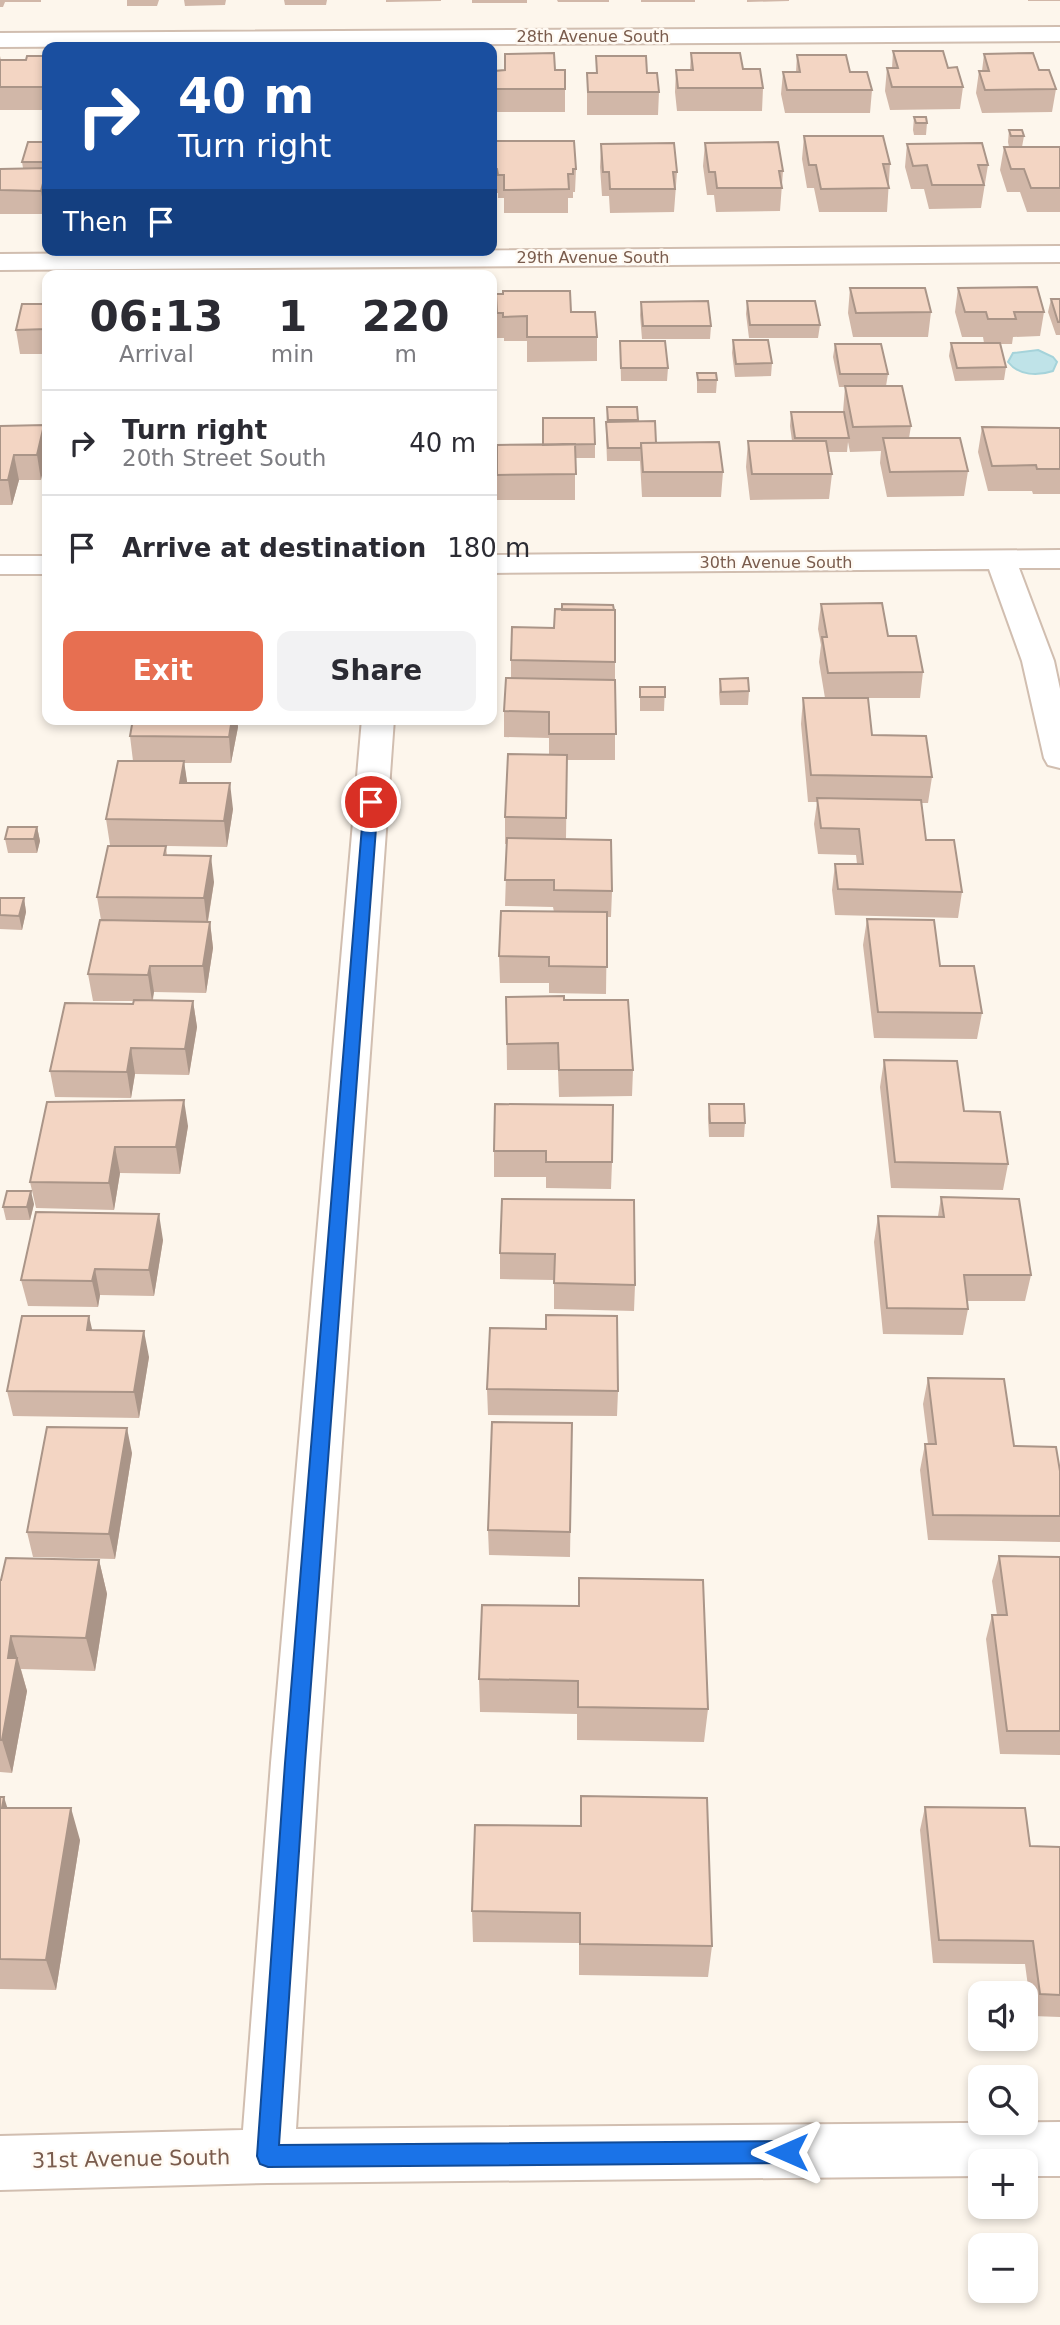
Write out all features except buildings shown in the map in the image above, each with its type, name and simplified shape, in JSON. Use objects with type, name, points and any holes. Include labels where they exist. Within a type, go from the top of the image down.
[{"type":"street","name":"28th Avenue South","points":[[0,40],[1060,34]]},
{"type":"street","name":"29th Avenue South","points":[[0,262],[1060,254]]},
{"type":"street","name":"30th Avenue South","points":[[497,565],[1060,559]]},
{"type":"street","points":[[1001,560],[1038,660],[1060,758]]},
{"type":"street","points":[[0,565],[42,565]]},
{"type":"street","points":[[268,2156],[298,1721],[378,725]]},
{"type":"street","name":"31st Avenue South","points":[[0,2163],[268,2156],[1060,2149]]},
{"type":"water","points":[[1038,350],[1057,362],[1053,371],[1029,374],[1012,367],[1008,362],[1013,353]]},
{"type":"route","points":[[371,802],[295,1763],[268,2156],[787,2152]]}]
